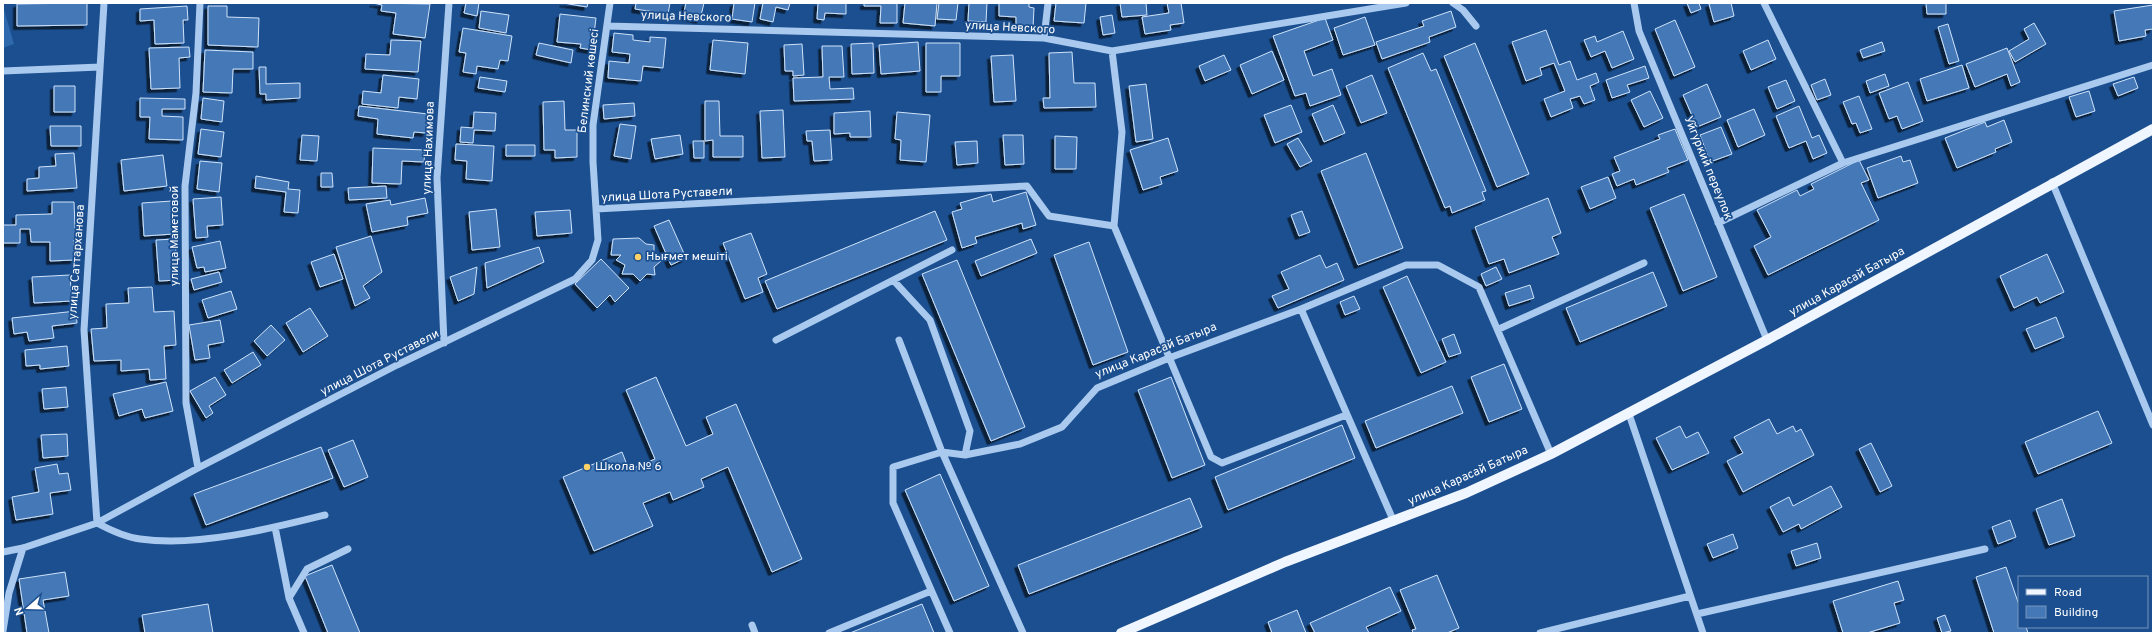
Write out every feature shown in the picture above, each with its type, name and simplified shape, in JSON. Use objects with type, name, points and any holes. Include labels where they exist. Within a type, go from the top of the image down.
[{"type":"main road","name":"улица Карасай Батыра","points":[[1121,633],[1285,562],[1394,522],[1466,493],[1552,454],[1767,340],[2052,182],[2153,129]]},
{"type":"street","name":"улица Саттарханова","points":[[97,523],[84,330],[104,3]]},
{"type":"street","name":"улица Маметовой","points":[[198,468],[186,403],[185,186],[196,93],[200,3]]},
{"type":"street","name":"улица Нахимова","points":[[444,343],[437,178],[449,3]]},
{"type":"street","name":"Белинский көшесi","points":[[596,209],[592,125],[610,3]]},
{"type":"street","points":[[1044,38],[1048,3]]},
{"type":"street","name":"улица Невского","points":[[607,26],[1044,38],[1112,51],[1406,3]]},
{"type":"street","points":[[1453,3],[1463,10],[1476,26]]},
{"type":"street","name":"Уйгуркий переулок","points":[[1634,3],[1639,30],[1767,340]]},
{"type":"street","points":[[1764,3],[1843,163]]},
{"type":"street","points":[[1112,51],[1122,132],[1114,226],[1211,457],[1222,463],[1346,414]]},
{"type":"street","points":[[1718,223],[1843,163],[2153,65]]},
{"type":"street","points":[[3,71],[100,67]]},
{"type":"street","points":[[2052,182],[2153,425]]},
{"type":"street","name":"улица Шота Руставели","points":[[3,552],[23,548],[97,523],[198,468],[444,343],[575,279],[592,260],[598,240],[596,209],[1027,186],[1049,216],[1114,226]]},
{"type":"street","points":[[776,340],[952,250]]},
{"type":"street","points":[[1499,328],[1644,263]]},
{"type":"street","name":"улица Карасай Батыра","points":[[950,633],[893,503],[892,467],[942,452],[965,455],[1020,444],[1062,427],[1097,388],[1169,358],[1301,310],[1406,265],[1438,265],[1479,286],[1499,328],[1552,454]]},
{"type":"street","points":[[894,281],[930,320],[970,431],[965,455]]},
{"type":"street","points":[[1301,310],[1394,522]]},
{"type":"street","points":[[899,340],[942,452],[1023,633]]},
{"type":"street","points":[[1629,414],[1703,633]]},
{"type":"street","points":[[97,523],[118,533],[139,539],[196,540],[275,528],[326,515]]},
{"type":"street","points":[[275,528],[290,598],[304,633]]},
{"type":"street","points":[[3,631],[9,593],[23,548]]},
{"type":"street","points":[[290,598],[307,569],[348,549]]},
{"type":"street","points":[[1697,614],[1985,549]]},
{"type":"street","points":[[830,633],[931,591]]},
{"type":"street","points":[[1540,633],[1690,596]]},
{"type":"street","points":[[752,625],[755,633]]},
{"type":"shaded area","points":[[3,6],[14,44],[3,48]]},
{"type":"building","points":[[87,3],[87,25],[17,26],[17,4]]},
{"type":"building","points":[[373,3],[430,4],[425,38],[393,34],[396,13],[381,11],[382,5]]},
{"type":"building","points":[[466,3],[479,3],[477,16],[464,13]]},
{"type":"building","points":[[563,3],[588,3],[587,7]]},
{"type":"building","points":[[636,3],[670,3],[668,14],[635,9]]},
{"type":"building","points":[[686,3],[704,3],[700,20],[683,16]]},
{"type":"building","points":[[734,3],[755,3],[752,22],[732,19]]},
{"type":"building","points":[[763,3],[790,3],[788,10],[776,7],[773,22],[760,19]]},
{"type":"building","points":[[818,3],[846,3],[846,14],[825,13],[824,20],[817,19]]},
{"type":"building","points":[[864,3],[897,3],[897,23],[880,23],[881,6],[864,6]]},
{"type":"building","points":[[905,3],[937,3],[935,26],[903,23]]},
{"type":"building","points":[[939,3],[958,3],[956,20],[937,19]]},
{"type":"building","points":[[969,3],[987,3],[986,22],[968,21]]},
{"type":"building","points":[[999,3],[1029,3],[1029,7],[1034,8],[1033,28],[1016,27],[1016,17],[999,16]]},
{"type":"building","points":[[1056,3],[1086,3],[1084,23],[1054,21]]},
{"type":"building","points":[[1120,3],[1146,3],[1147,15],[1122,17]]},
{"type":"building","points":[[1167,3],[1181,3],[1184,23],[1170,25],[1171,30],[1145,34],[1142,17],[1169,13]]},
{"type":"building","points":[[1687,3],[1699,3],[1701,9],[1691,13]]},
{"type":"building","points":[[1731,3],[1734,16],[1714,22],[1709,4]]},
{"type":"building","points":[[1926,3],[1946,3],[1946,14],[1927,14]]},
{"type":"building","points":[[2153,5],[2153,29],[2145,30],[2146,36],[2119,41],[2114,11]]},
{"type":"building","points":[[187,6],[188,20],[183,20],[184,43],[155,44],[154,20],[140,21],[140,9]]},
{"type":"building","points":[[208,6],[227,6],[227,17],[259,18],[258,47],[208,45]]},
{"type":"building","points":[[481,11],[509,15],[506,33],[479,28]]},
{"type":"building","points":[[1451,11],[1456,27],[1429,37],[1430,42],[1382,59],[1376,42],[1424,26],[1422,21]]},
{"type":"building","points":[[560,14],[596,18],[592,50],[580,48],[581,44],[557,42]]},
{"type":"building","points":[[1112,15],[1115,33],[1103,35],[1100,17]]},
{"type":"building","points":[[1365,17],[1375,45],[1343,55],[1334,28]]},
{"type":"building","points":[[1325,18],[1333,40],[1304,51],[1313,76],[1332,69],[1341,95],[1310,106],[1306,93],[1295,96],[1273,36]]},
{"type":"building","points":[[1675,20],[1695,67],[1674,76],[1655,29]]},
{"type":"building","points":[[2034,23],[2046,44],[2015,62],[2009,51],[2029,39],[2024,29]]},
{"type":"building","points":[[1948,24],[1959,61],[1949,64],[1938,27]]},
{"type":"building","points":[[463,28],[512,36],[508,61],[500,60],[498,69],[477,66],[476,74],[463,72],[466,53],[459,52]]},
{"type":"building","points":[[1546,30],[1559,65],[1570,61],[1577,80],[1596,73],[1599,82],[1590,86],[1595,100],[1584,104],[1580,96],[1570,99],[1573,108],[1551,117],[1544,99],[1565,91],[1554,63],[1540,68],[1542,75],[1526,81],[1512,42]]},
{"type":"building","points":[[1623,31],[1634,59],[1612,68],[1605,51],[1591,57],[1584,40],[1595,36],[1597,42]]},
{"type":"building","points":[[614,33],[633,35],[633,40],[650,42],[650,37],[666,38],[663,68],[643,66],[641,81],[608,78],[609,61],[629,63],[630,54],[612,52]]},
{"type":"building","points":[[391,40],[421,41],[418,72],[365,69],[366,54],[390,55]]},
{"type":"building","points":[[713,40],[748,43],[745,74],[710,70]]},
{"type":"building","points":[[1768,40],[1776,59],[1751,70],[1743,51]]},
{"type":"building","points":[[918,42],[920,71],[881,74],[879,45]]},
{"type":"building","points":[[1882,42],[1885,51],[1863,58],[1860,50]]},
{"type":"building","points":[[539,43],[573,50],[571,63],[536,55]]},
{"type":"building","points":[[873,43],[874,73],[852,74],[851,44]]},
{"type":"building","points":[[926,43],[960,43],[960,76],[941,76],[941,92],[926,92]]},
{"type":"building","points":[[1475,43],[1529,174],[1497,187],[1444,56]]},
{"type":"building","points":[[802,44],[804,75],[793,76],[793,71],[785,71],[784,45]]},
{"type":"building","points":[[822,46],[842,46],[844,77],[829,77],[830,89],[853,88],[854,99],[794,101],[793,78],[823,77]]},
{"type":"building","points":[[189,47],[190,57],[179,58],[180,88],[151,89],[149,48]]},
{"type":"building","points":[[2007,48],[2020,82],[2011,86],[2007,74],[1975,87],[1966,64]]},
{"type":"building","points":[[205,50],[253,52],[253,69],[233,69],[232,93],[203,92]]},
{"type":"building","points":[[1272,51],[1284,80],[1252,94],[1240,65]]},
{"type":"building","points":[[1072,52],[1074,83],[1095,83],[1096,107],[1044,108],[1043,98],[1050,98],[1049,53]]},
{"type":"building","points":[[1423,53],[1431,71],[1436,69],[1486,191],[1482,192],[1485,200],[1452,213],[1450,206],[1445,208],[1388,68]]},
{"type":"building","points":[[1013,55],[1016,101],[994,102],[991,56]]},
{"type":"building","points":[[1224,55],[1231,70],[1205,81],[1199,66]]},
{"type":"building","points":[[1962,65],[1969,88],[1927,101],[1920,79]]},
{"type":"building","points":[[1645,66],[1649,78],[1627,85],[1630,92],[1612,98],[1606,80]]},
{"type":"building","points":[[259,67],[266,67],[266,84],[300,83],[300,98],[266,100],[266,94],[260,94]]},
{"type":"building","points":[[1885,74],[1889,86],[1870,93],[1866,81]]},
{"type":"building","points":[[383,75],[419,79],[417,99],[399,97],[398,108],[362,104],[363,91],[381,93]]},
{"type":"building","points":[[1372,75],[1387,113],[1361,123],[1346,86]]},
{"type":"building","points":[[480,77],[507,81],[505,92],[478,88]]},
{"type":"building","points":[[2134,77],[2138,88],[2118,96],[2113,84]]},
{"type":"building","points":[[1825,79],[1831,95],[1817,100],[1811,85]]},
{"type":"building","points":[[1786,80],[1795,101],[1777,109],[1768,87]]},
{"type":"building","points":[[1908,82],[1923,121],[1902,129],[1897,116],[1889,119],[1879,93]]},
{"type":"building","points":[[1146,84],[1153,139],[1136,142],[1129,86]]},
{"type":"building","points":[[1707,84],[1721,117],[1697,127],[1683,95]]},
{"type":"building","points":[[54,86],[75,86],[75,112],[54,112]]},
{"type":"building","points":[[1650,91],[1663,118],[1644,127],[1631,100]]},
{"type":"building","points":[[2089,91],[2095,111],[2076,117],[2069,97]]},
{"type":"building","points":[[1859,96],[1872,129],[1860,133],[1856,123],[1852,124],[1843,102]]},
{"type":"building","points":[[140,98],[185,99],[185,109],[162,109],[162,116],[183,117],[183,140],[149,139],[150,117],[140,117]]},
{"type":"building","points":[[203,98],[224,101],[222,122],[201,119]]},
{"type":"building","points":[[564,101],[565,130],[577,130],[577,157],[555,158],[555,150],[544,150],[543,102]]},
{"type":"building","points":[[705,101],[719,101],[720,136],[743,136],[743,157],[713,157],[713,140],[705,141]]},
{"type":"building","points":[[634,103],[635,116],[604,119],[603,105]]},
{"type":"building","points":[[1291,105],[1302,132],[1275,143],[1264,115]]},
{"type":"building","points":[[1333,105],[1345,133],[1324,142],[1312,114]]},
{"type":"building","points":[[359,106],[428,114],[426,133],[414,132],[413,138],[377,134],[378,119],[358,116]]},
{"type":"building","points":[[1799,106],[1812,138],[1819,135],[1827,153],[1813,159],[1806,141],[1789,148],[1776,116]]},
{"type":"building","points":[[1754,109],[1765,135],[1738,147],[1727,120]]},
{"type":"building","points":[[783,110],[785,157],[762,158],[760,111]]},
{"type":"building","points":[[870,111],[871,137],[850,137],[850,133],[834,134],[834,113]]},
{"type":"building","points":[[474,112],[496,113],[495,131],[474,130],[473,143],[460,142],[461,127],[473,128]]},
{"type":"building","points":[[897,112],[930,115],[926,162],[900,160],[901,140],[895,139]]},
{"type":"building","points":[[2004,120],[2012,142],[1995,149],[1996,152],[1957,168],[1945,138],[1985,122],[1987,127]]},
{"type":"building","points":[[620,124],[636,126],[631,159],[614,156]]},
{"type":"building","points":[[50,126],[81,126],[81,146],[51,146]]},
{"type":"building","points":[[1721,127],[1732,154],[1710,162],[1700,135]]},
{"type":"building","points":[[201,129],[224,132],[221,157],[198,154]]},
{"type":"building","points":[[1675,129],[1688,160],[1667,168],[1669,172],[1636,185],[1634,179],[1617,186],[1612,174],[1620,171],[1614,157],[1660,139],[1658,135]]},
{"type":"building","points":[[830,130],[832,160],[814,161],[812,141],[807,141],[806,131]]},
{"type":"building","points":[[302,135],[319,136],[317,161],[300,160]]},
{"type":"building","points":[[680,135],[683,154],[655,159],[651,139]]},
{"type":"building","points":[[1003,135],[1023,135],[1024,164],[1005,165]]},
{"type":"building","points":[[1055,136],[1077,137],[1076,169],[1055,169]]},
{"type":"building","points":[[1168,138],[1178,171],[1160,177],[1162,184],[1143,190],[1130,150]]},
{"type":"building","points":[[1298,138],[1312,161],[1300,167],[1287,144]]},
{"type":"building","points":[[693,141],[704,141],[704,158],[694,158]]},
{"type":"building","points":[[977,141],[978,163],[957,165],[955,142]]},
{"type":"building","points":[[456,144],[494,146],[492,181],[466,179],[467,161],[455,160]]},
{"type":"building","points":[[506,145],[535,145],[535,156],[506,156]]},
{"type":"building","points":[[373,148],[425,150],[424,162],[402,161],[401,184],[372,183]]},
{"type":"building","points":[[74,153],[77,188],[27,191],[27,179],[39,178],[39,167],[56,166],[55,154]]},
{"type":"building","points":[[1366,153],[1403,248],[1358,265],[1321,171]]},
{"type":"building","points":[[163,155],[167,186],[124,191],[121,160]]},
{"type":"building","points":[[1901,156],[1903,162],[1910,160],[1918,183],[1878,198],[1867,168]]},
{"type":"building","points":[[1859,160],[1869,180],[1861,183],[1879,220],[1768,275],[1754,246],[1771,237],[1757,210],[1797,190],[1800,196],[1814,189],[1811,184]]},
{"type":"building","points":[[200,161],[222,163],[219,192],[197,189]]},
{"type":"building","points":[[321,173],[332,173],[333,187],[321,187]]},
{"type":"building","points":[[256,176],[289,182],[288,189],[300,190],[298,213],[284,212],[286,192],[255,188]]},
{"type":"building","points":[[1608,177],[1616,198],[1590,209],[1581,187]]},
{"type":"building","points":[[386,186],[387,198],[349,200],[348,188]]},
{"type":"building","points":[[1026,192],[1036,225],[1023,229],[1022,223],[975,237],[977,243],[962,248],[952,212],[962,209],[960,203],[991,194],[993,202]]},
{"type":"building","points":[[1684,194],[1717,277],[1683,291],[1650,208]]},
{"type":"building","points":[[221,197],[223,225],[207,226],[208,237],[196,238],[193,199]]},
{"type":"building","points":[[425,198],[428,213],[407,217],[408,225],[372,232],[366,204],[390,200],[391,205]]},
{"type":"building","points":[[1548,198],[1561,233],[1552,237],[1559,254],[1509,273],[1504,259],[1489,264],[1475,227]]},
{"type":"building","points":[[172,201],[174,234],[144,236],[142,203]]},
{"type":"building","points":[[52,202],[74,202],[75,228],[81,227],[81,240],[74,240],[74,260],[50,261],[50,242],[31,242],[30,229],[20,229],[20,243],[3,243],[3,225],[16,225],[16,215],[52,214]]},
{"type":"building","points":[[496,209],[500,247],[472,250],[469,212]]},
{"type":"building","points":[[570,210],[572,233],[537,236],[535,212]]},
{"type":"building","points":[[935,211],[947,240],[777,309],[765,281]]},
{"type":"building","points":[[1302,211],[1310,232],[1299,236],[1291,215]]},
{"type":"building","points":[[669,220],[686,258],[671,265],[654,226]]},
{"type":"building","points":[[751,233],[767,274],[758,278],[763,292],[745,299],[723,243]]},
{"type":"building","points":[[371,236],[382,272],[363,286],[370,298],[355,306],[336,247]]},
{"type":"building","name":"Нығмет мешіті","points":[[639,238],[646,244],[654,245],[654,255],[662,260],[654,267],[655,275],[647,274],[640,281],[633,274],[622,274],[625,265],[616,260],[621,255],[611,255],[613,239]]},
{"type":"building","points":[[175,239],[178,280],[159,281],[156,240]]},
{"type":"building","points":[[1031,239],[1037,253],[981,276],[975,261]]},
{"type":"building","points":[[220,241],[226,268],[205,272],[204,267],[197,268],[192,247]]},
{"type":"building","points":[[1089,242],[1128,352],[1093,365],[1054,255]]},
{"type":"building","points":[[539,247],[544,262],[487,288],[485,263]]},
{"type":"building","points":[[334,254],[343,279],[320,287],[311,262]]},
{"type":"building","points":[[2047,254],[2064,292],[2040,303],[2037,297],[2014,308],[2000,276]]},
{"type":"building","points":[[1320,255],[1326,268],[1337,263],[1344,280],[1278,308],[1272,296],[1289,289],[1281,272]]},
{"type":"building","points":[[601,259],[629,288],[615,302],[610,295],[597,308],[575,284]]},
{"type":"building","points":[[957,260],[1025,427],[991,441],[922,274]]},
{"type":"building","points":[[477,267],[474,294],[458,301],[450,277]]},
{"type":"building","points":[[1496,267],[1502,279],[1486,286],[1481,274]]},
{"type":"building","points":[[219,272],[222,282],[194,290],[191,279]]},
{"type":"building","points":[[1653,272],[1667,306],[1580,342],[1566,308]]},
{"type":"building","points":[[70,275],[72,301],[34,303],[32,277]]},
{"type":"building","points":[[1407,276],[1446,362],[1421,373],[1383,287]]},
{"type":"building","points":[[1530,285],[1534,298],[1509,306],[1505,293]]},
{"type":"building","points":[[152,287],[154,312],[174,311],[176,345],[164,346],[166,379],[150,380],[149,369],[121,371],[121,360],[94,361],[91,329],[107,328],[106,304],[129,303],[128,288]]},
{"type":"building","points":[[231,291],[237,309],[208,318],[202,300]]},
{"type":"building","points":[[1354,296],[1360,309],[1345,315],[1340,302]]},
{"type":"building","points":[[310,308],[328,336],[303,352],[286,323]]},
{"type":"building","points":[[76,311],[77,323],[52,326],[54,338],[29,341],[27,332],[14,334],[12,318]]},
{"type":"building","points":[[2056,317],[2064,337],[2035,349],[2026,329]]},
{"type":"building","points":[[220,320],[224,342],[208,345],[210,358],[195,360],[189,325]]},
{"type":"building","points":[[271,325],[285,340],[267,356],[254,341]]},
{"type":"building","points":[[1454,334],[1461,353],[1449,357],[1442,339]]},
{"type":"building","points":[[67,346],[69,366],[40,369],[40,365],[26,366],[25,350]]},
{"type":"building","points":[[253,352],[261,365],[232,383],[224,370]]},
{"type":"building","points":[[1504,364],[1522,409],[1489,422],[1471,377]]},
{"type":"building","points":[[215,377],[226,395],[209,406],[213,413],[206,418],[190,391]]},
{"type":"building","points":[[656,377],[686,446],[713,434],[706,417],[736,404],[802,559],[772,572],[728,467],[701,479],[704,487],[673,500],[670,492],[643,503],[653,526],[594,551],[563,477],[622,452],[629,470],[655,459],[626,390]]},
{"type":"building","points":[[1171,377],[1205,465],[1172,478],[1138,390]]},
{"type":"building","points":[[166,382],[173,411],[145,418],[142,409],[119,416],[113,394]]},
{"type":"building","points":[[1452,386],[1463,413],[1376,448],[1365,421]]},
{"type":"building","points":[[66,387],[68,407],[44,409],[42,389]]},
{"type":"building","points":[[2098,411],[2112,443],[2038,474],[2025,442]]},
{"type":"building","points":[[1769,419],[1777,434],[1793,426],[1796,432],[1801,429],[1814,455],[1743,492],[1727,461],[1743,453],[1734,437]]},
{"type":"building","points":[[1342,425],[1355,458],[1228,510],[1215,477]]},
{"type":"building","points":[[1680,426],[1686,438],[1698,432],[1709,453],[1672,470],[1656,438]]},
{"type":"building","points":[[67,434],[68,456],[43,458],[41,435]]},
{"type":"building","points":[[353,440],[368,477],[344,487],[328,450]]},
{"type":"building","points":[[1871,443],[1892,486],[1880,492],[1859,449]]},
{"type":"building","points":[[321,447],[333,478],[206,525],[194,494]]},
{"type":"building","points":[[57,464],[59,474],[68,473],[71,490],[50,493],[53,514],[16,520],[12,497],[39,492],[35,468]]},
{"type":"building","points":[[940,474],[989,586],[954,601],[905,490]]},
{"type":"building","points":[[1831,486],[1842,507],[1801,529],[1799,524],[1783,532],[1770,507],[1789,497],[1793,506]]},
{"type":"building","points":[[1190,498],[1202,527],[1029,594],[1018,565]]},
{"type":"building","points":[[2062,499],[2075,536],[2049,545],[2036,509]]},
{"type":"building","points":[[2010,520],[2016,537],[1998,544],[1992,527]]},
{"type":"building","points":[[1733,534],[1738,548],[1713,558],[1707,544]]},
{"type":"building","points":[[1817,543],[1821,558],[1796,566],[1791,551]]},
{"type":"building","points":[[332,565],[360,633],[328,633],[305,576]]},
{"type":"building","points":[[2006,567],[2018,602],[2018,628],[2026,628],[2028,633],[1994,633],[1976,577]]},
{"type":"building","points":[[65,572],[69,596],[43,600],[49,633],[27,633],[19,579]]},
{"type":"building","points":[[1437,575],[1459,628],[1447,633],[1413,633],[1412,630],[1416,629],[1400,590]]},
{"type":"building","points":[[1898,581],[1904,600],[1894,603],[1900,623],[1867,633],[1843,633],[1833,601]]},
{"type":"building","points":[[1390,587],[1401,611],[1366,627],[1369,633],[1315,633],[1310,623]]},
{"type":"building","points":[[208,604],[213,633],[145,633],[142,615]]},
{"type":"building","points":[[922,604],[934,633],[850,633]]},
{"type":"building","points":[[1297,610],[1306,633],[1272,633],[1268,622]]},
{"type":"building","points":[[1945,615],[1951,631],[1942,633],[1937,618]]},
{"type":"place","name":"Нығмет мешіті","points":[[638,257]]},
{"type":"place","name":"Школа № 6","points":[[587,467]]}]
